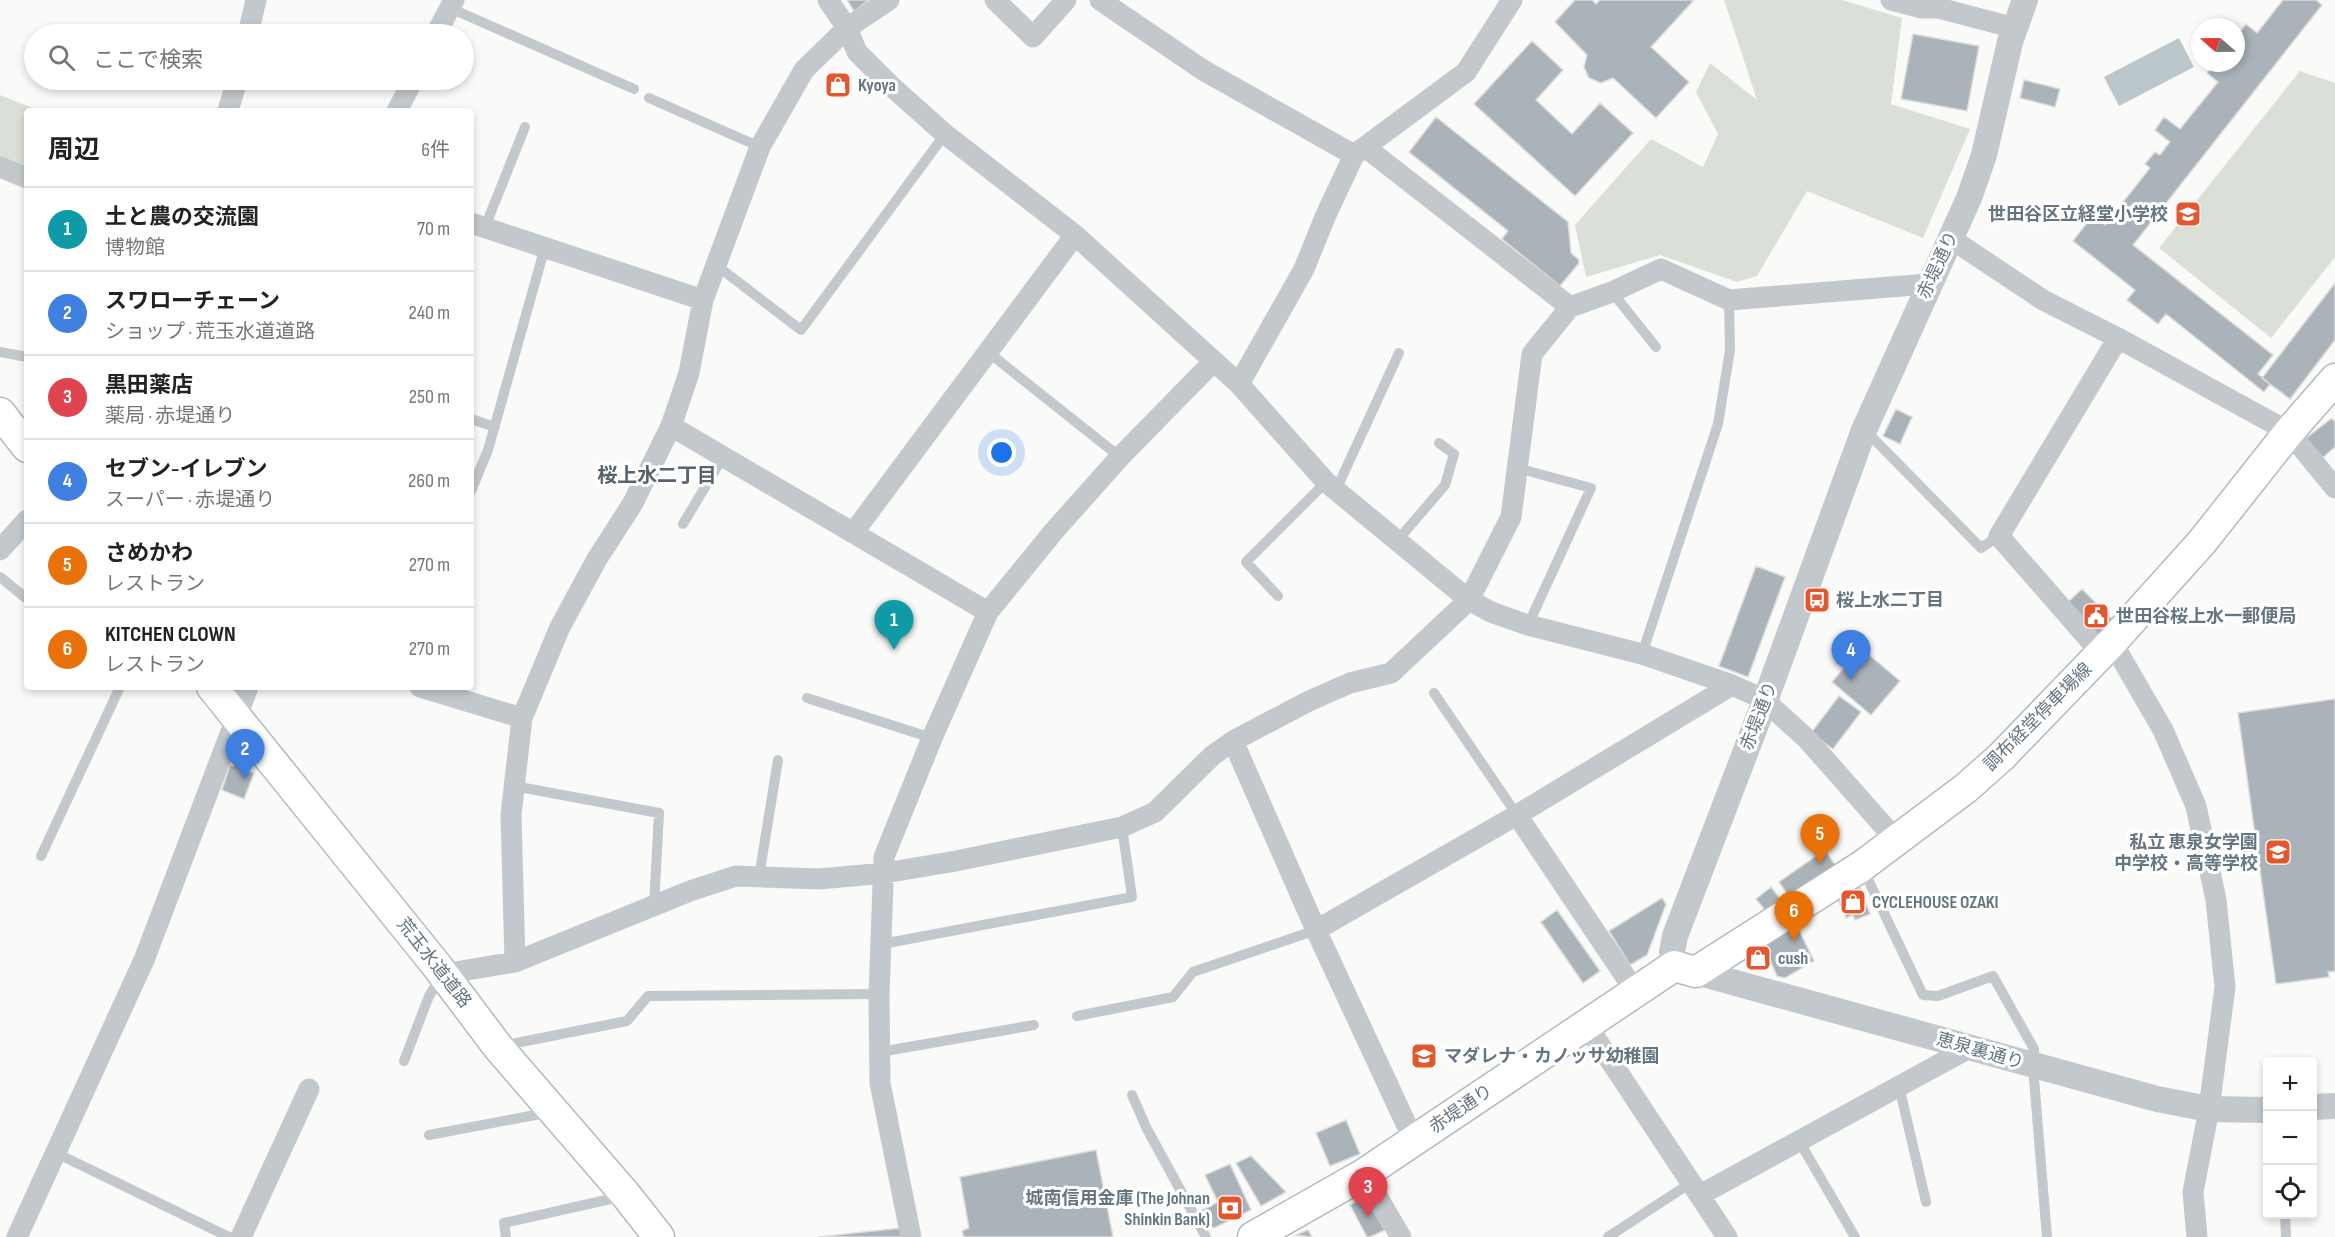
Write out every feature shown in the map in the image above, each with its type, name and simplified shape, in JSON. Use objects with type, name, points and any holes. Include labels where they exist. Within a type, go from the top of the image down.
[{"type":"main road","name":"調布経堂停車場線","points":[[1685,969],[1862,866],[1966,788],[2001,757],[2107,647],[2202,542],[2289,432],[2335,379]]},
{"type":"main road","points":[[0,413],[24,443]]},
{"type":"main road","name":"荒玉水道道路","points":[[214,690],[443,974],[498,1047],[626,1195],[659,1237]]},
{"type":"main road","name":"赤堤通り","points":[[1253,1237],[1364,1174],[1635,991],[1685,969]]},
{"type":"street","points":[[250,24],[256,0]]},
{"type":"street","points":[[828,0],[847,28],[857,52],[945,134],[1075,235],[1239,384],[1331,486],[1469,600],[1491,612],[1528,625],[1642,654],[1732,685],[1765,701],[1807,739],[1897,841]]},
{"type":"street","points":[[515,962],[512,815],[522,718],[560,627],[597,559],[633,503],[671,426],[689,373],[703,300],[760,147],[804,70],[847,28],[889,0]]},
{"type":"street","points":[[994,0],[1033,37],[1066,0]]},
{"type":"street","points":[[1100,0],[1203,70],[1359,151],[1570,308]]},
{"type":"street","points":[[1239,384],[1304,269],[1324,217],[1359,151],[1466,72],[1512,0]]},
{"type":"street","points":[[1891,0],[1922,8],[1940,4],[2015,28]]},
{"type":"street","name":"赤堤通り","points":[[1685,969],[1672,952],[1675,936],[1765,701],[1864,430],[1928,284],[1969,198],[1984,155],[2015,28],[2025,0]]},
{"type":"street","points":[[441,24],[452,4]]},
{"type":"street","points":[[229,108],[234,90]]},
{"type":"street","points":[[399,108],[408,90]]},
{"type":"street","points":[[0,167],[24,177]]},
{"type":"street","points":[[478,225],[703,300]]},
{"type":"street","points":[[853,533],[1075,235]]},
{"type":"street","points":[[1950,238],[2043,300],[2118,338],[2289,432],[2335,488]]},
{"type":"street","points":[[443,974],[515,962],[736,876],[819,879],[885,873],[1122,827],[1155,812],[1213,755],[1233,741],[1309,701],[1350,683],[1391,673],[1469,600],[1511,517],[1532,354],[1570,308],[1612,292],[1660,269],[1729,300],[1928,284]]},
{"type":"street","points":[[2118,338],[1999,536],[2107,647],[2163,730],[2196,806],[2216,900],[2225,987],[2209,1109],[2193,1192],[2197,1237]]},
{"type":"street","points":[[911,1237],[880,1083],[879,994],[884,857],[932,738],[988,612],[1054,531],[1120,457],[1214,361]]},
{"type":"street","points":[[671,426],[988,612]]},
{"type":"street","points":[[0,550],[24,523]]},
{"type":"street","points":[[1316,930],[1517,815],[1732,685]]},
{"type":"street","points":[[17,1237],[144,960],[247,690]]},
{"type":"street","points":[[430,690],[522,718]]},
{"type":"street","points":[[1233,741],[1316,930],[1413,1141]]},
{"type":"street","points":[[1517,815],[1635,991]]},
{"type":"street","name":"恵泉裏通り","points":[[1685,969],[2033,1067],[2157,1099],[2209,1109],[2263,1110]]},
{"type":"street","points":[[1586,1024],[1727,1237]]},
{"type":"street","points":[[1696,1189],[1799,1141],[1969,1048]]},
{"type":"street","points":[[241,1237],[309,1089]]},
{"type":"street","points":[[2317,1107],[2335,1106]]},
{"type":"street","points":[[1364,1174],[1401,1237]]},
{"type":"lane","points":[[452,4],[634,89]]},
{"type":"lane","points":[[649,98],[760,147]]},
{"type":"lane","points":[[478,225],[525,127]]},
{"type":"lane","points":[[716,265],[801,330],[945,134]]},
{"type":"lane","points":[[474,484],[495,428],[545,247]]},
{"type":"lane","points":[[1612,292],[1656,347]]},
{"type":"lane","points":[[1642,654],[1718,424],[1731,350],[1729,300]]},
{"type":"lane","points":[[0,352],[24,356]]},
{"type":"lane","points":[[988,352],[1120,457]]},
{"type":"lane","points":[[1278,596],[1246,562],[1331,486],[1399,353]]},
{"type":"lane","points":[[474,420],[495,428]]},
{"type":"lane","points":[[1864,430],[1982,548],[1999,536]]},
{"type":"lane","points":[[1397,541],[1445,485],[1454,454],[1439,443]]},
{"type":"lane","points":[[683,524],[723,457]]},
{"type":"lane","points":[[1517,468],[1591,488],[1528,625]]},
{"type":"lane","points":[[0,577],[24,597]]},
{"type":"lane","points":[[41,856],[119,690]]},
{"type":"lane","points":[[1434,693],[1517,815]]},
{"type":"lane","points":[[807,698],[932,738]]},
{"type":"lane","points":[[759,877],[778,760]]},
{"type":"lane","points":[[514,786],[659,813],[654,906]]},
{"type":"lane","points":[[882,944],[1132,897],[1122,827]]},
{"type":"lane","points":[[1862,866],[1923,995],[1938,996],[1993,976],[2034,1049],[2033,1067],[2047,1237]]},
{"type":"lane","points":[[1077,1016],[1173,997],[1193,972],[1316,930]]},
{"type":"lane","points":[[404,1061],[429,996],[443,974]]},
{"type":"lane","points":[[498,1047],[627,1021],[648,996],[879,994]]},
{"type":"lane","points":[[880,1052],[1034,1025]]},
{"type":"lane","points":[[1899,1086],[1926,1202]]},
{"type":"lane","points":[[1132,1095],[1147,1129],[1206,1237]]},
{"type":"lane","points":[[429,1135],[554,1111]]},
{"type":"lane","points":[[1799,1141],[1855,1237]]},
{"type":"lane","points":[[56,1152],[229,1237]]},
{"type":"lane","points":[[1608,1237],[1696,1189]]},
{"type":"lane","points":[[506,1237],[504,1223],[626,1195]]},
{"type":"lane","points":[[2285,1219],[2286,1237]]},
{"type":"shaded area","points":[[1724,0],[1842,0],[1902,18],[1891,104],[1970,129],[1923,238],[1807,191],[1757,276],[1737,282],[1660,255],[1586,277],[1575,225],[1651,139],[1703,167],[1718,134],[1696,92],[1710,63],[1757,100]]},
{"type":"shaded area","points":[[2179,38],[2191,61],[2191,69],[2119,106],[2104,77]]},
{"type":"shaded area","points":[[2300,71],[2335,83],[2335,257],[2271,338],[2159,248]]},
{"type":"shaded area","points":[[0,95],[32,108],[24,108],[24,172],[0,162]]},
{"type":"building","points":[[847,0],[869,0],[854,11]]},
{"type":"building","points":[[1575,0],[1592,0],[1596,4],[1600,0],[1694,0],[1651,47],[1689,82],[1656,118],[1613,78],[1601,83],[1589,78],[1584,67],[1587,55],[1555,22]]},
{"type":"building","points":[[2283,0],[2316,0],[2322,5],[2133,245],[2273,355],[2258,374],[2270,384],[2264,392],[2166,314],[2158,324],[2127,300],[2135,290],[2073,241],[2093,215],[2105,225],[2150,168],[2145,164],[2155,152],[2160,155],[2170,142],[2155,130],[2164,117],[2180,129],[2218,82],[2208,72],[2245,72],[2245,25],[2257,33]]},
{"type":"building","points":[[1913,34],[1979,46],[1967,111],[1901,99]]},
{"type":"building","points":[[1532,41],[1563,70],[1536,100],[1572,134],[1600,103],[1633,133],[1575,196],[1474,104]]},
{"type":"building","points":[[2024,80],[2060,89],[2055,107],[2020,98]]},
{"type":"building","points":[[1436,117],[1568,222],[1571,253],[1579,263],[1560,286],[1502,239],[1508,231],[1409,152]]},
{"type":"building","points":[[2335,283],[2335,340],[2290,399],[2262,378]]},
{"type":"building","points":[[1896,409],[1912,417],[1900,444],[1883,436]]},
{"type":"building","points":[[2332,418],[2335,422],[2335,447],[2321,459],[2305,439]]},
{"type":"building","points":[[1756,566],[1785,577],[1748,677],[1719,666]]},
{"type":"building","points":[[2082,589],[2115,622],[2098,637],[2068,602]]},
{"type":"building","points":[[1861,648],[1900,681],[1871,715],[1832,682]]},
{"type":"building","points":[[1839,696],[1861,712],[1833,749],[1811,733]]},
{"type":"building","name":"私立 恵泉女学園 中学校・高等学校","points":[[2335,699],[2335,971],[2328,972],[2329,977],[2276,984],[2238,713]]},
{"type":"building","points":[[238,753],[248,756],[244,770],[254,773],[244,799],[222,790],[230,765],[233,766]]},
{"type":"building","points":[[1825,850],[1840,872],[1794,904],[1779,882]]},
{"type":"building","points":[[1771,887],[1784,904],[1770,916],[1756,899]]},
{"type":"building","points":[[1860,887],[1870,914],[1855,920],[1853,915],[1846,918],[1839,901],[1841,894]]},
{"type":"building","points":[[1662,898],[1666,904],[1647,955],[1630,965],[1609,931]]},
{"type":"building","points":[[1557,910],[1600,971],[1583,983],[1541,922]]},
{"type":"building","points":[[1796,924],[1814,961],[1785,978],[1777,976],[1762,942]]},
{"type":"building","points":[[1762,947],[1770,963],[1759,969],[1751,952]]},
{"type":"building","points":[[1346,1120],[1360,1154],[1330,1166],[1316,1133]]},
{"type":"building","points":[[1096,1150],[1113,1237],[964,1237],[962,1231],[969,1228],[960,1177]]},
{"type":"building","points":[[1251,1156],[1286,1192],[1261,1206],[1236,1163]]},
{"type":"building","points":[[1230,1164],[1251,1210],[1214,1228],[1203,1224],[1198,1212],[1218,1202],[1205,1175]]},
{"type":"building","points":[[1365,1196],[1385,1230],[1370,1237],[1367,1237],[1350,1205]]},
{"type":"building","points":[[901,1228],[902,1237],[818,1237]]},
{"type":"building","points":[[1308,1230],[1312,1237],[1296,1235]]},
{"type":"place","name":"Kyoya","points":[[838,85]]},
{"type":"place","name":"世田谷区立経堂小学校","points":[[2188,214]]},
{"type":"place","name":"桜上水二丁目","points":[[1817,600]]},
{"type":"place","name":"世田谷桜上水一郵便局","points":[[2096,616]]},
{"type":"place","name":"土と農の交流園","points":[[894,650]]},
{"type":"place","name":"セブン-イレブン","points":[[1851,680]]},
{"type":"place","name":"スワローチェーン","points":[[245,779]]},
{"type":"place","name":"私立 恵泉女学園 中学校・高等学校","points":[[2278,852]]},
{"type":"place","name":"さめかわ","points":[[1820,864]]},
{"type":"place","name":"CYCLEHOUSE OZAKI","points":[[1853,902]]},
{"type":"place","name":"KITCHEN CLOWN","points":[[1794,941]]},
{"type":"place","name":"cush","points":[[1758,958]]},
{"type":"place","name":"マダレナ・カノッサ幼稚園","points":[[1424,1056]]},
{"type":"place","name":"城南信用金庫 (The Johnan Shinkin Bank)","points":[[1230,1208]]},
{"type":"place","name":"黒田薬店","points":[[1368,1217]]},
{"type":"district","name":"桜上水二丁目","points":[[657,476]]}]
